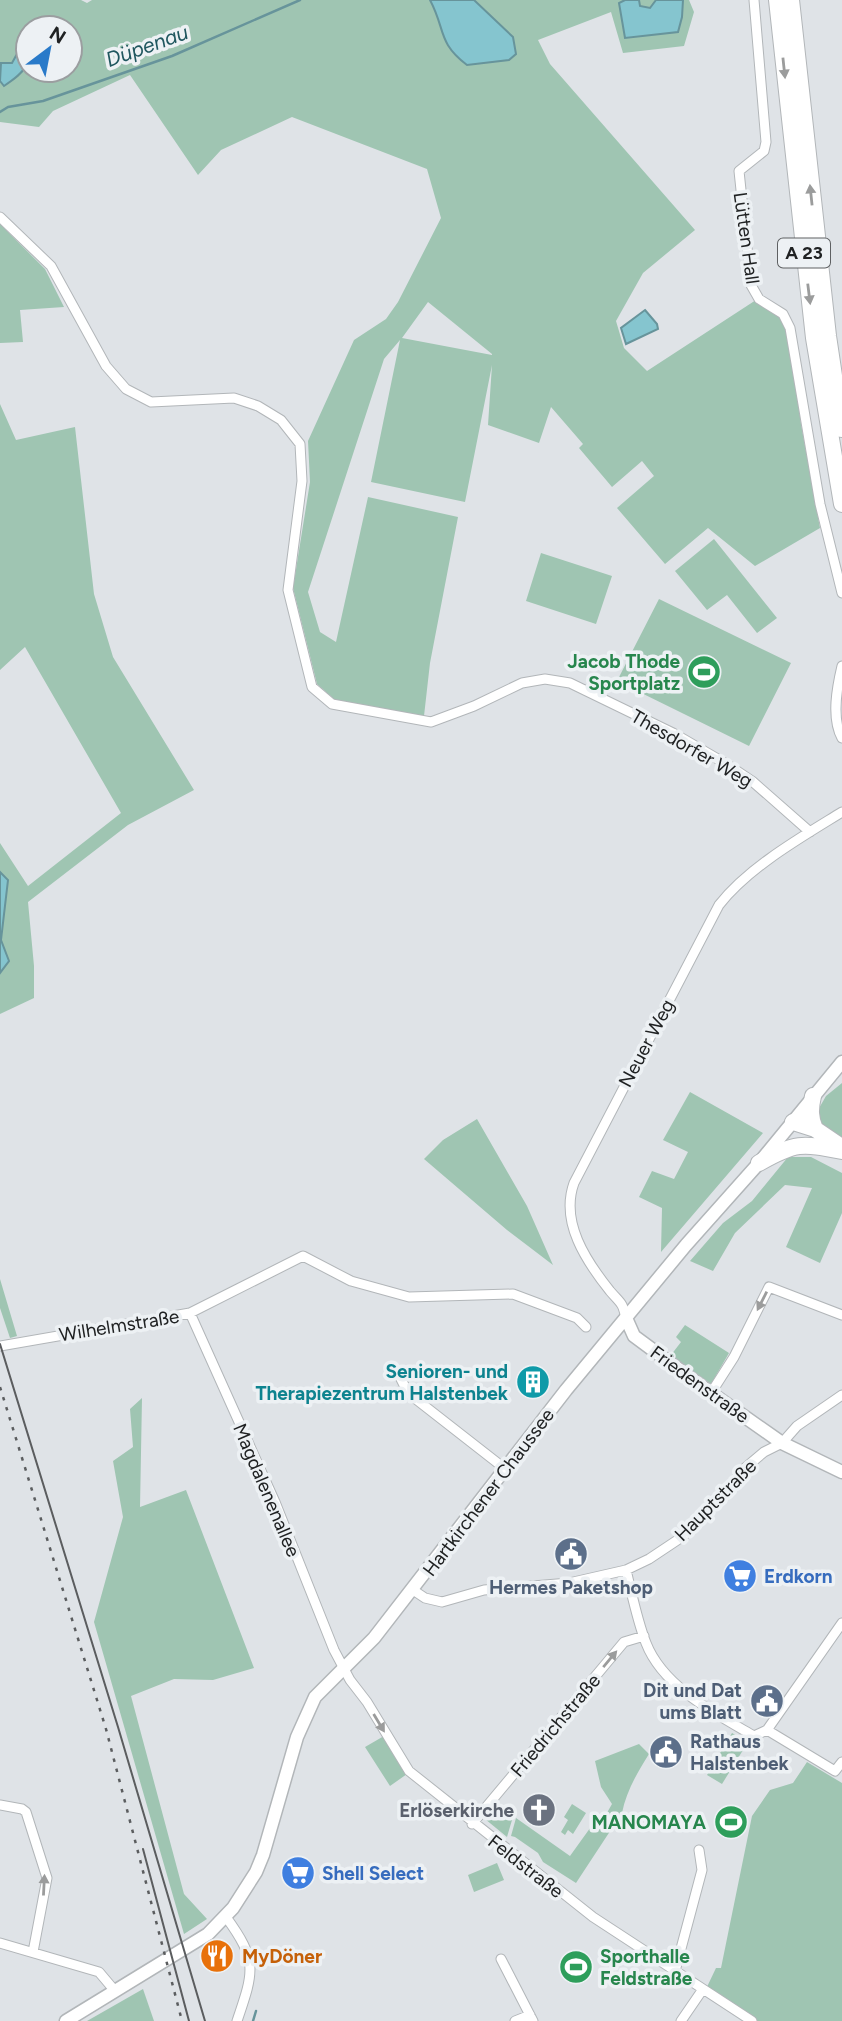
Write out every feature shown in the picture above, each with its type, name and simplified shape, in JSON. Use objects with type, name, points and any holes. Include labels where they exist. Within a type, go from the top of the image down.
[{"type":"highway","name":"A 23","points":[[776,0],[814,338],[842,504]]},
{"type":"highway","name":"A 23","points":[[791,0],[828,336],[842,429]]},
{"type":"highway","points":[[813,1096],[810,1109],[813,1137]]},
{"type":"highway","points":[[793,1122],[799,1133],[842,1149]]},
{"type":"highway","points":[[759,1163],[813,1137]]},
{"type":"main road","name":"Hartkirchener Chaussee","points":[[66,2021],[208,1934],[226,1917],[247,1888],[263,1855],[297,1737],[307,1712],[321,1691],[346,1671],[374,1638],[504,1468],[686,1245],[759,1163],[842,1062]]},
{"type":"main road","name":"Friedenstraße","points":[[626,1318],[634,1336],[711,1393],[782,1443],[842,1472]]},
{"type":"street","name":"Lütten Hall","points":[[754,0],[766,142],[764,151],[739,171],[751,285],[759,299],[783,314],[790,328],[820,504],[842,593]]},
{"type":"street","name":"Thesdorfer Weg","points":[[0,217],[51,266],[106,366],[126,389],[151,402],[234,398],[258,406],[281,420],[300,444],[302,481],[288,590],[312,687],[332,704],[431,722],[474,706],[522,682],[545,679],[570,683],[673,733],[728,765],[784,807],[810,831]]},
{"type":"street","points":[[842,666],[836,706],[842,738]]},
{"type":"street","name":"Neuer Weg","points":[[626,1318],[622,1303],[611,1292],[577,1243],[569,1195],[574,1183],[719,905],[737,884],[810,831],[842,812]]},
{"type":"street","name":"Wilhelmstraße","points":[[0,1346],[190,1313],[303,1256],[351,1281],[409,1297],[513,1294],[578,1318],[586,1327]]},
{"type":"street","points":[[711,1393],[734,1357],[769,1287],[842,1315]]},
{"type":"street","name":"Magdalenenallee","points":[[190,1313],[275,1502],[327,1636],[346,1671]]},
{"type":"street","points":[[400,1377],[408,1393],[504,1468]]},
{"type":"street","name":"Hauptstraße","points":[[413,1590],[425,1598],[442,1602],[484,1590],[569,1583],[626,1570],[649,1559],[682,1537],[705,1516],[745,1468],[764,1452],[782,1443],[797,1426],[842,1395]]},
{"type":"street","points":[[626,1570],[646,1646],[659,1664],[677,1685],[691,1696],[754,1736],[767,1730],[842,1623]]},
{"type":"street","name":"Friedrichstraße","points":[[472,1824],[624,1642],[643,1636]]},
{"type":"street","name":"Feldstraße","points":[[346,1671],[409,1771],[472,1824],[593,1917],[752,2021]]},
{"type":"street","points":[[767,1730],[835,1771],[842,1762]]},
{"type":"street","points":[[0,1805],[26,1812],[47,1878],[33,1952]]},
{"type":"street","points":[[675,1971],[702,1870],[699,1850]]},
{"type":"street","points":[[226,1917],[247,1948],[251,1962],[251,1978],[237,2021]]},
{"type":"street","points":[[0,1943],[99,1972],[115,1991]]},
{"type":"street","points":[[501,1959],[532,2018],[515,2021]]},
{"type":"street","points":[[681,2021],[703,1989]]},
{"type":"green space","points":[[0,0],[81,0],[87,3],[92,0],[689,0],[694,12],[684,46],[623,53],[611,12],[538,40],[550,64],[695,230],[643,273],[616,321],[624,348],[647,371],[756,300],[781,317],[789,330],[801,424],[820,528],[755,566],[708,528],[665,564],[617,508],[654,476],[642,461],[612,487],[579,448],[583,444],[551,407],[539,443],[488,425],[492,365],[465,502],[371,482],[400,340],[384,359],[308,592],[320,632],[336,642],[368,497],[458,517],[430,663],[424,716],[335,700],[317,684],[293,588],[310,482],[308,441],[354,340],[386,319],[398,302],[441,218],[427,169],[292,117],[221,150],[198,175],[130,75],[53,111],[39,127],[0,122]],"holes":[[[428,302],[492,355],[402,338]]]},
{"type":"green space","points":[[0,224],[45,269],[64,307],[20,310],[23,342],[0,343]]},
{"type":"green space","points":[[0,404],[16,440],[75,427],[94,594],[113,657],[194,790],[128,825],[28,902],[34,998],[0,1014],[0,973],[9,961],[1,940],[8,880],[0,872],[0,843],[28,886],[121,813],[25,647],[0,670]]},
{"type":"green space","points":[[714,539],[777,618],[757,633],[727,595],[707,610],[675,571]]},
{"type":"green space","points":[[541,553],[612,576],[596,624],[526,601]]},
{"type":"green space","name":"Jacob Thode Sportplatz","points":[[659,599],[791,663],[749,746],[617,681]]},
{"type":"green space","points":[[842,1083],[842,1139],[821,1126],[818,1110],[826,1096]]},
{"type":"green space","points":[[690,1092],[763,1133],[661,1252],[662,1208],[639,1197],[652,1171],[674,1179],[688,1152],[663,1140]]},
{"type":"green space","points":[[477,1119],[527,1206],[553,1265],[507,1230],[424,1159],[443,1140]]},
{"type":"green space","points":[[788,1157],[811,1157],[842,1173],[842,1213],[820,1263],[786,1247],[812,1188],[785,1185],[735,1233],[713,1271],[690,1261],[723,1223],[752,1201]]},
{"type":"green space","points":[[0,1279],[17,1336],[10,1338],[0,1308]]},
{"type":"green space","points":[[685,1325],[729,1353],[711,1384],[671,1355],[681,1342],[676,1337]]},
{"type":"green space","points":[[142,1398],[140,1507],[186,1490],[254,1668],[213,1680],[174,1679],[131,1696],[184,1894],[207,1919],[184,1934],[94,1622],[123,1517],[113,1461],[133,1447],[130,1409]]},
{"type":"green space","points":[[732,1733],[748,1742],[722,1784],[707,1775]]},
{"type":"green space","points":[[384,1736],[407,1774],[390,1786],[365,1747]]},
{"type":"green space","points":[[639,1744],[649,1754],[632,1783],[622,1813],[576,1883],[543,1862],[538,1853],[511,1836],[516,1818],[570,1856],[598,1817],[604,1818],[612,1804],[601,1787],[595,1761]]},
{"type":"green space","points":[[807,1762],[842,1783],[842,2021],[752,2021],[706,1989],[716,1968],[721,1968],[752,1816],[770,1790],[793,1783]]},
{"type":"green space","points":[[572,1804],[586,1813],[573,1834],[568,1830],[565,1835],[561,1832],[568,1820],[564,1817]]},
{"type":"green space","points":[[496,1805],[512,1820],[507,1837],[485,1819]]},
{"type":"green space","points":[[497,1863],[504,1880],[474,1892],[468,1875]]},
{"type":"green space","points":[[143,1989],[154,2021],[87,2021]]},
{"type":"water","points":[[430,0],[474,0],[513,37],[516,54],[509,60],[467,65],[446,42]]},
{"type":"water","points":[[639,0],[640,6],[650,8],[656,0],[683,0],[678,32],[625,38],[619,3]]},
{"type":"water","points":[[14,59],[14,79],[4,86],[0,81],[1,63],[12,63]]},
{"type":"water","points":[[645,310],[658,329],[626,344],[621,328]]},
{"type":"water","points":[[0,872],[8,880],[1,940],[9,961],[0,973]]},
{"type":"waterway","name":"Düpenau","points":[[0,112],[8,107],[43,101],[172,56],[300,0]]},
{"type":"waterway","points":[[253,2021],[256,2011]]},
{"type":"tram line","points":[[0,1344],[205,2021]]},
{"type":"tram line","points":[[143,1849],[189,2021]]},
{"type":"railway","points":[[0,1387],[106,1729],[182,2021]]},
{"type":"place","name":"Jacob Thode Sportplatz","points":[[704,672]]},
{"type":"place","name":"Senioren- und Therapiezentrum Halstenbek","points":[[533,1382]]},
{"type":"place","name":"Hermes Paketshop","points":[[571,1554]]},
{"type":"place","name":"Erdkorn","points":[[740,1576]]},
{"type":"place","name":"Dit und Dat ums Blatt","points":[[767,1701]]},
{"type":"place","name":"Rathaus Halstenbek","points":[[666,1752]]},
{"type":"place","name":"Erlöserkirche","points":[[539,1810]]},
{"type":"place","name":"MANOMAYA","points":[[731,1822]]},
{"type":"place","name":"Shell Select","points":[[298,1873]]},
{"type":"place","name":"MyDöner","points":[[217,1956]]},
{"type":"place","name":"Sporthalle Feldstraße","points":[[576,1967]]}]
